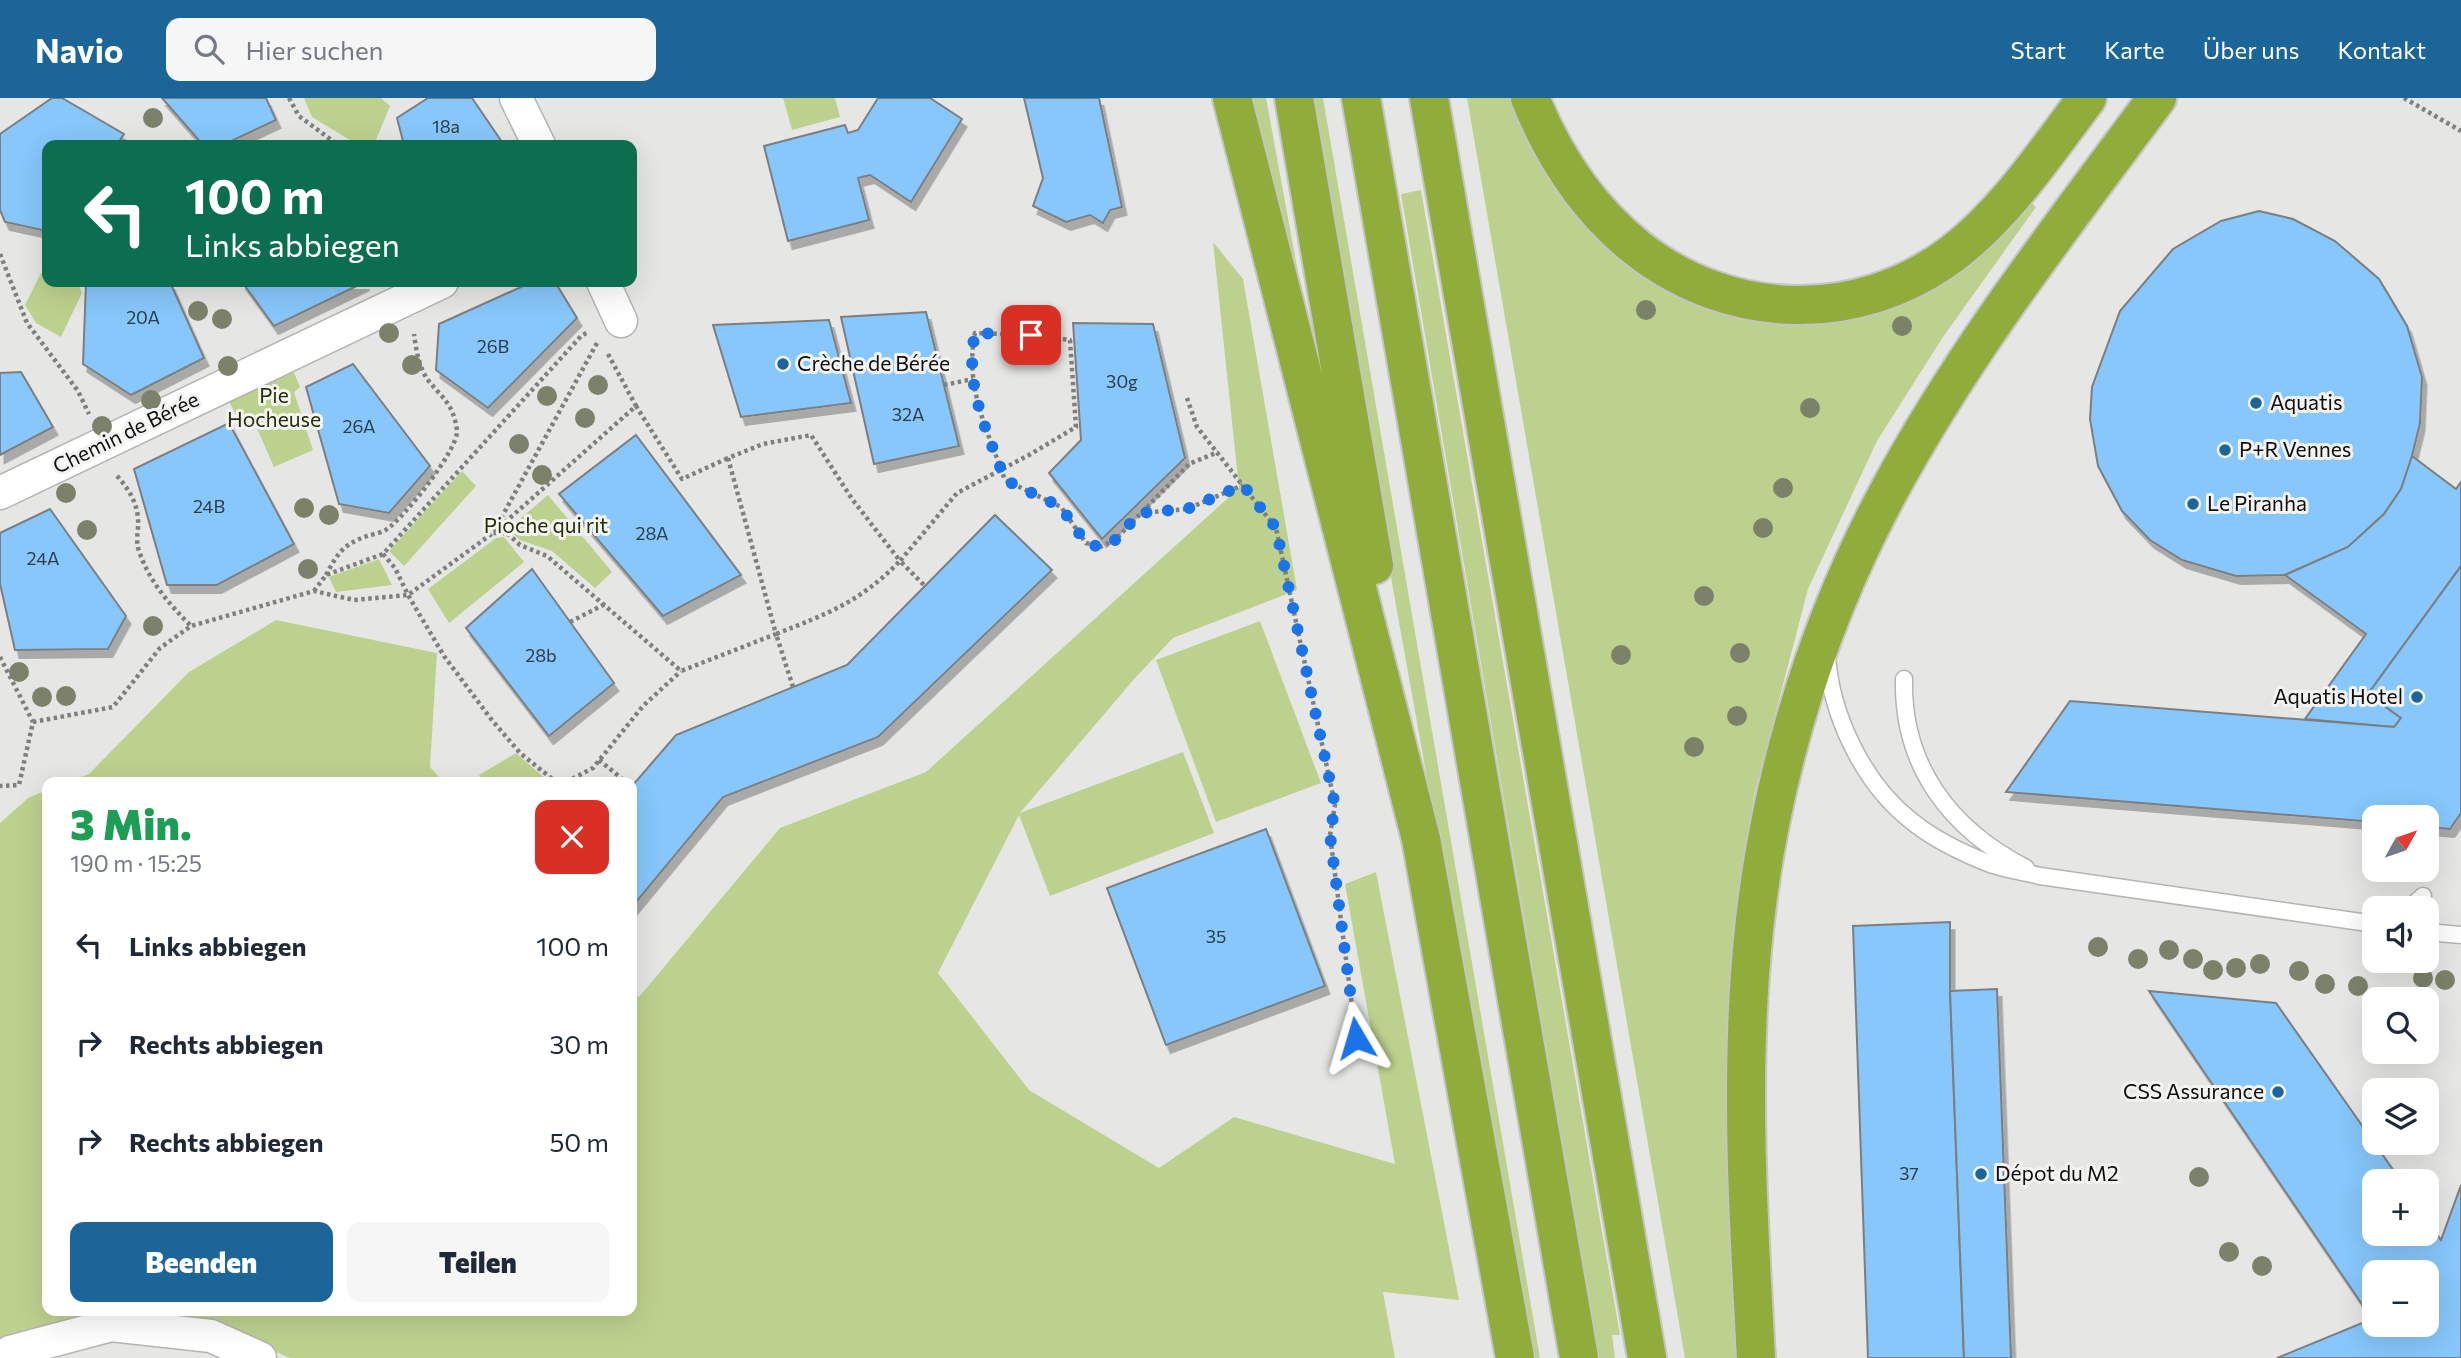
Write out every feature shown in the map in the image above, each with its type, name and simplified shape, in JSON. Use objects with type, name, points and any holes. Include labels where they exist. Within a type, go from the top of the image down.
[{"type":"highway","points":[[1232,98],[1421,839]]},
{"type":"highway","points":[[1294,98],[1421,839],[1514,1358]]},
{"type":"highway","points":[[1361,98],[1579,1358]]},
{"type":"highway","points":[[1429,98],[1647,1358]]},
{"type":"highway","points":[[1530,98],[1556,153],[1574,180],[1615,228],[1638,248],[1681,277],[1727,295],[1777,305],[1827,304],[1871,296],[1908,281],[1951,254],[1991,220],[2087,98]]},
{"type":"highway","points":[[1756,1358],[1746,1132],[1750,973],[1756,913],[1773,811],[1790,736],[1826,630],[1855,560],[1877,514],[1934,413],[2032,267],[2157,98]]},
{"type":"street","points":[[516,98],[537,140]]},
{"type":"street","name":"Chemin de Bérée","points":[[0,493],[432,287]]},
{"type":"street","points":[[2,1358],[10,1352],[111,1325],[211,1336],[260,1358]]},
{"type":"lane","points":[[1826,630],[1831,688],[1839,719],[1864,765],[1908,819],[1947,845],[1996,866],[2040,876],[2362,922]]},
{"type":"lane","points":[[1904,680],[1903,707],[1912,748],[1933,788],[1960,820],[1982,839],[2017,864],[2040,876]]},
{"type":"lane","points":[[2290,911],[2362,912]]},
{"type":"lane","points":[[2439,933],[2461,935]]},
{"type":"path","points":[[289,98],[299,116],[331,140]]},
{"type":"path","points":[[2404,98],[2461,131]]},
{"type":"path","points":[[0,254],[27,323],[78,391],[94,424]]},
{"type":"path","points":[[326,575],[383,554],[582,335],[605,326],[613,304]]},
{"type":"path","points":[[314,591],[339,551],[357,540],[388,529],[404,512],[441,468],[457,434],[455,417],[443,394],[426,379],[416,352],[413,328]]},
{"type":"path","points":[[576,777],[593,768],[643,706],[681,671],[846,606],[878,583],[900,561],[957,493],[1001,470],[1076,427],[1070,340],[1031,335],[975,333],[970,356],[976,404],[1001,470],[1005,480],[1061,507],[1086,543],[1100,547],[1115,540],[1189,464],[1218,452]]},
{"type":"path","points":[[493,533],[600,338],[636,406],[682,479],[763,444],[811,435],[852,499],[900,561],[925,586]]},
{"type":"path","points":[[944,385],[973,379]]},
{"type":"path","points":[[1187,398],[1197,427],[1276,528],[1335,805],[1330,835],[1356,1038]]},
{"type":"path","points":[[33,722],[114,708],[160,648],[191,626],[314,591],[354,600],[408,595],[493,533],[636,406]]},
{"type":"path","points":[[728,458],[793,687]]},
{"type":"path","points":[[114,472],[130,490],[138,517],[136,538],[139,551],[163,597],[191,626]]},
{"type":"path","points":[[1140,513],[1187,509],[1243,485]]},
{"type":"path","points":[[493,533],[507,533],[520,545],[547,556],[681,671]]},
{"type":"path","points":[[383,554],[395,568],[444,656],[491,719],[520,753],[550,777]]},
{"type":"path","points":[[570,622],[605,604]]},
{"type":"path","points":[[0,657],[33,722],[19,785],[0,786]]},
{"type":"path","points":[[599,760],[620,777]]},
{"type":"green space","points":[[304,98],[381,98],[390,106],[376,140],[350,140],[312,117]]},
{"type":"green space","points":[[783,98],[835,98],[840,117],[792,130]]},
{"type":"green space","points":[[1248,98],[1266,98],[1299,278],[1293,280]]},
{"type":"green space","points":[[1305,98],[1323,98],[1540,1358],[1531,1358]]},
{"type":"green space","points":[[1467,98],[1518,98],[1601,238],[1842,318],[2026,198],[2036,207],[1943,337],[1877,441],[1808,589],[1754,795],[1735,932],[1728,1088],[1737,1358],[1685,1358]]},
{"type":"green space","points":[[1421,190],[1620,1335],[1612,1335],[1615,1358],[1599,1358],[1401,194]]},
{"type":"green space","points":[[1213,242],[1243,279],[1297,590],[1173,638],[1135,678],[1020,813],[1183,752],[1214,833],[1050,896],[1019,815],[938,973],[1029,1090],[1159,1168],[1234,1117],[1395,1164],[1345,884],[1376,872],[1459,1300],[1383,1292],[1395,1358],[290,1358],[212,1324],[155,1316],[637,1316],[637,995],[639,997],[780,828],[926,772],[1239,488]]},
{"type":"green space","points":[[41,273],[42,287],[80,287],[82,293],[61,337],[36,323],[25,305]]},
{"type":"green space","name":"Pie Hocheuse","points":[[292,368],[300,387],[294,392],[313,450],[274,467],[251,415],[239,420],[228,400]]},
{"type":"green space","points":[[462,471],[476,486],[404,566],[389,551]]},
{"type":"green space","name":"Pioche qui rit","points":[[548,495],[612,572],[595,588],[552,551],[520,540],[508,529]]},
{"type":"green space","points":[[504,537],[524,562],[449,623],[428,589],[496,538]]},
{"type":"green space","points":[[379,559],[392,585],[336,592],[329,577]]},
{"type":"green space","points":[[276,620],[437,653],[430,767],[439,777],[81,777],[89,774],[189,672]]},
{"type":"green space","points":[[1260,621],[1321,783],[1216,822],[1156,660]]},
{"type":"green space","points":[[516,753],[543,777],[480,777],[479,775]]},
{"type":"green space","points":[[42,792],[42,1316],[96,1316],[19,1333],[0,1345],[0,823],[28,798]]},
{"type":"building","points":[[52,98],[62,98],[124,134],[120,140],[42,140],[42,230],[5,222],[0,210],[0,134]]},
{"type":"building","points":[[162,98],[266,98],[276,120],[234,140],[199,140]]},
{"type":"building","points":[[428,98],[472,98],[501,140],[403,140],[397,118]]},
{"type":"building","points":[[878,98],[930,98],[962,119],[911,202],[870,175],[858,178],[869,220],[788,241],[764,146],[845,125],[848,133],[858,130]]},
{"type":"building","points":[[1024,98],[1099,98],[1122,207],[1110,210],[1103,223],[1090,215],[1066,222],[1033,206],[1043,178]]},
{"type":"building","name":"Aquatis","points":[[2259,211],[2293,219],[2335,241],[2379,279],[2407,326],[2422,377],[2420,423],[2401,489],[2384,514],[2348,547],[2285,575],[2236,576],[2182,560],[2150,540],[2122,511],[2098,466],[2090,419],[2092,387],[2120,311],[2173,249],[2221,221]]},
{"type":"building","points":[[86,287],[172,287],[204,358],[131,395],[83,364]]},
{"type":"building","points":[[246,287],[355,287],[274,326]]},
{"type":"building","points":[[521,287],[558,287],[577,318],[488,408],[436,370],[439,324]]},
{"type":"building","points":[[926,312],[959,446],[874,464],[841,317]]},
{"type":"building","name":"Crèche de Bérée","points":[[829,320],[851,403],[741,417],[713,325]]},
{"type":"building","points":[[1073,323],[1153,324],[1185,458],[1102,539],[1049,473],[1081,440]]},
{"type":"building","points":[[353,364],[430,466],[389,513],[339,504],[306,387]]},
{"type":"building","points":[[21,372],[53,427],[0,455],[0,373]]},
{"type":"building","points":[[229,423],[294,544],[217,585],[167,585],[134,469]]},
{"type":"building","points":[[636,435],[741,575],[663,616],[559,494]]},
{"type":"building","points":[[2412,456],[2456,489],[2461,482],[2461,566],[2368,694],[2401,718],[2394,727],[2305,719],[2366,634],[2285,575],[2348,547],[2384,514],[2401,489]]},
{"type":"building","points":[[50,509],[126,616],[108,649],[15,650],[0,584],[0,533]]},
{"type":"building","points":[[995,515],[1052,570],[878,737],[723,797],[637,901],[637,780],[676,735],[847,665]]},
{"type":"building","name":"Aquatis Hotel","points":[[2461,566],[2461,813],[2450,829],[2440,828],[2440,805],[2362,805],[2362,821],[2006,792],[2070,701],[2394,727],[2401,718],[2368,694]]},
{"type":"building","points":[[532,569],[614,683],[549,736],[466,628]]},
{"type":"building","points":[[1266,829],[1325,986],[1166,1045],[1107,888]]},
{"type":"building","points":[[1950,922],[1950,991],[1964,1358],[1868,1358],[1853,926]]},
{"type":"building","name":"Dépot du M2","points":[[1997,989],[2011,1358],[1964,1358],[1950,991]]},
{"type":"building","name":"CSS Assurance","points":[[2149,991],[2276,1003],[2362,1125],[2362,1155],[2383,1155],[2393,1169],[2362,1169],[2362,1246],[2439,1246],[2439,1237],[2441,1240],[2461,1185],[2461,1358],[2277,1358],[2362,1323],[2362,1337],[2439,1337],[2439,1260],[2362,1260],[2362,1304]]},
{"type":"place","name":"Crèche de Bérée","points":[[783,364]]},
{"type":"place","name":"Aquatis","points":[[2256,403]]},
{"type":"place","name":"P+R Vennes","points":[[2225,450]]},
{"type":"place","name":"Le Piranha","points":[[2193,504]]},
{"type":"place","name":"Aquatis Hotel","points":[[2417,697]]},
{"type":"place","name":"CSS Assurance","points":[[2278,1092]]},
{"type":"place","name":"Dépot du M2","points":[[1981,1174]]},
{"type":"route","points":[[1031,335],[975,333],[970,356],[976,404],[1005,480],[1061,507],[1086,543],[1100,547],[1115,540],[1140,513],[1187,509],[1243,485],[1276,528],[1335,805],[1330,835],[1356,1038]]}]
